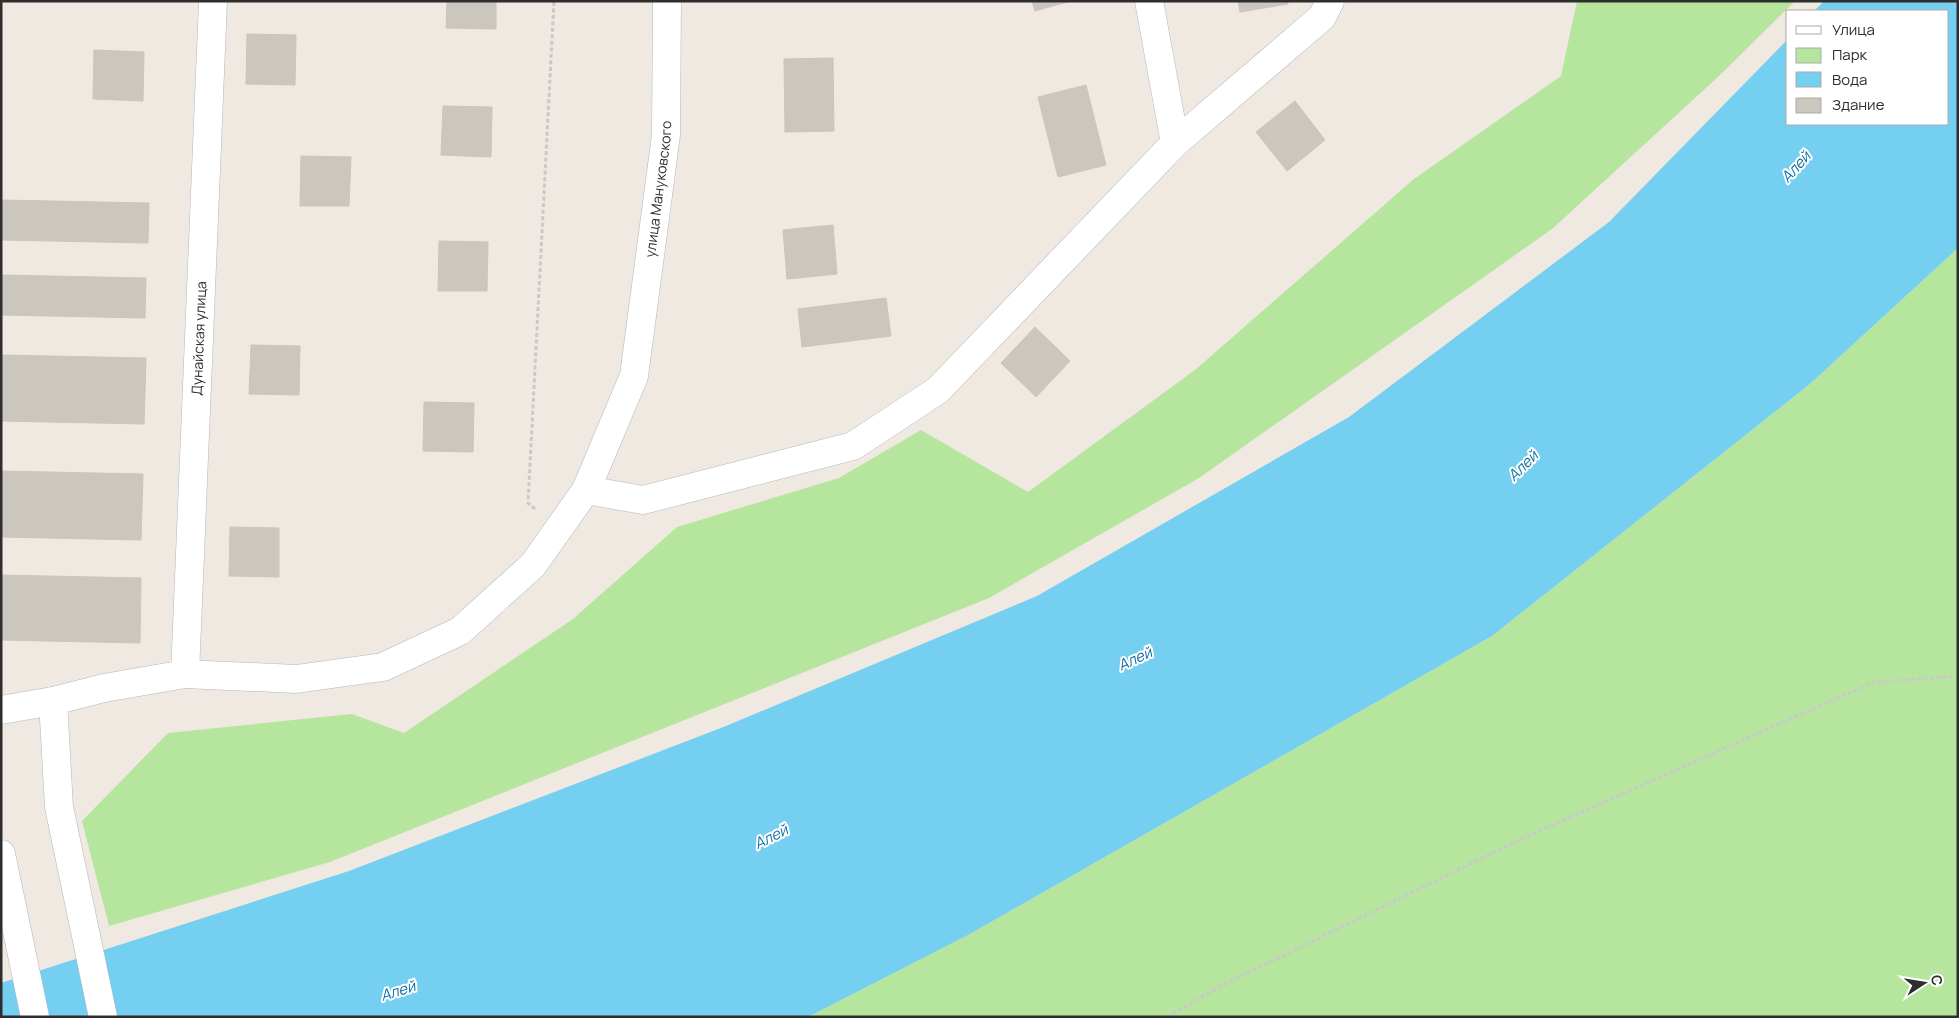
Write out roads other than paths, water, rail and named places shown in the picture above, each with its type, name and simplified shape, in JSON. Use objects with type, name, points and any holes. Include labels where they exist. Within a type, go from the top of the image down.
[{"type":"street","name":"Дунайская улица","points":[[185,674],[213,1]]},
{"type":"street","name":"улица Мануковского","points":[[1,710],[53,701],[104,688],[185,674],[296,679],[383,668],[460,631],[533,566],[586,490],[634,376],[666,135],[667,1]]},
{"type":"street","points":[[1149,1],[1175,143]]},
{"type":"street","points":[[586,490],[643,500],[853,446],[938,390],[1175,143],[1322,17],[1330,1]]},
{"type":"street","points":[[53,701],[59,806],[103,1017]]},
{"type":"street","points":[[1,854],[35,1017]]},
{"type":"water","name":"Алей","points":[[1824,1],[1958,1],[1958,248],[1810,384],[1492,636],[970,934],[808,1017],[1,1017],[1,983],[349,871],[726,726],[1037,596],[1349,417],[1609,222],[1786,41],[1786,125],[1949,125],[1949,10],[1815,10]]}]
